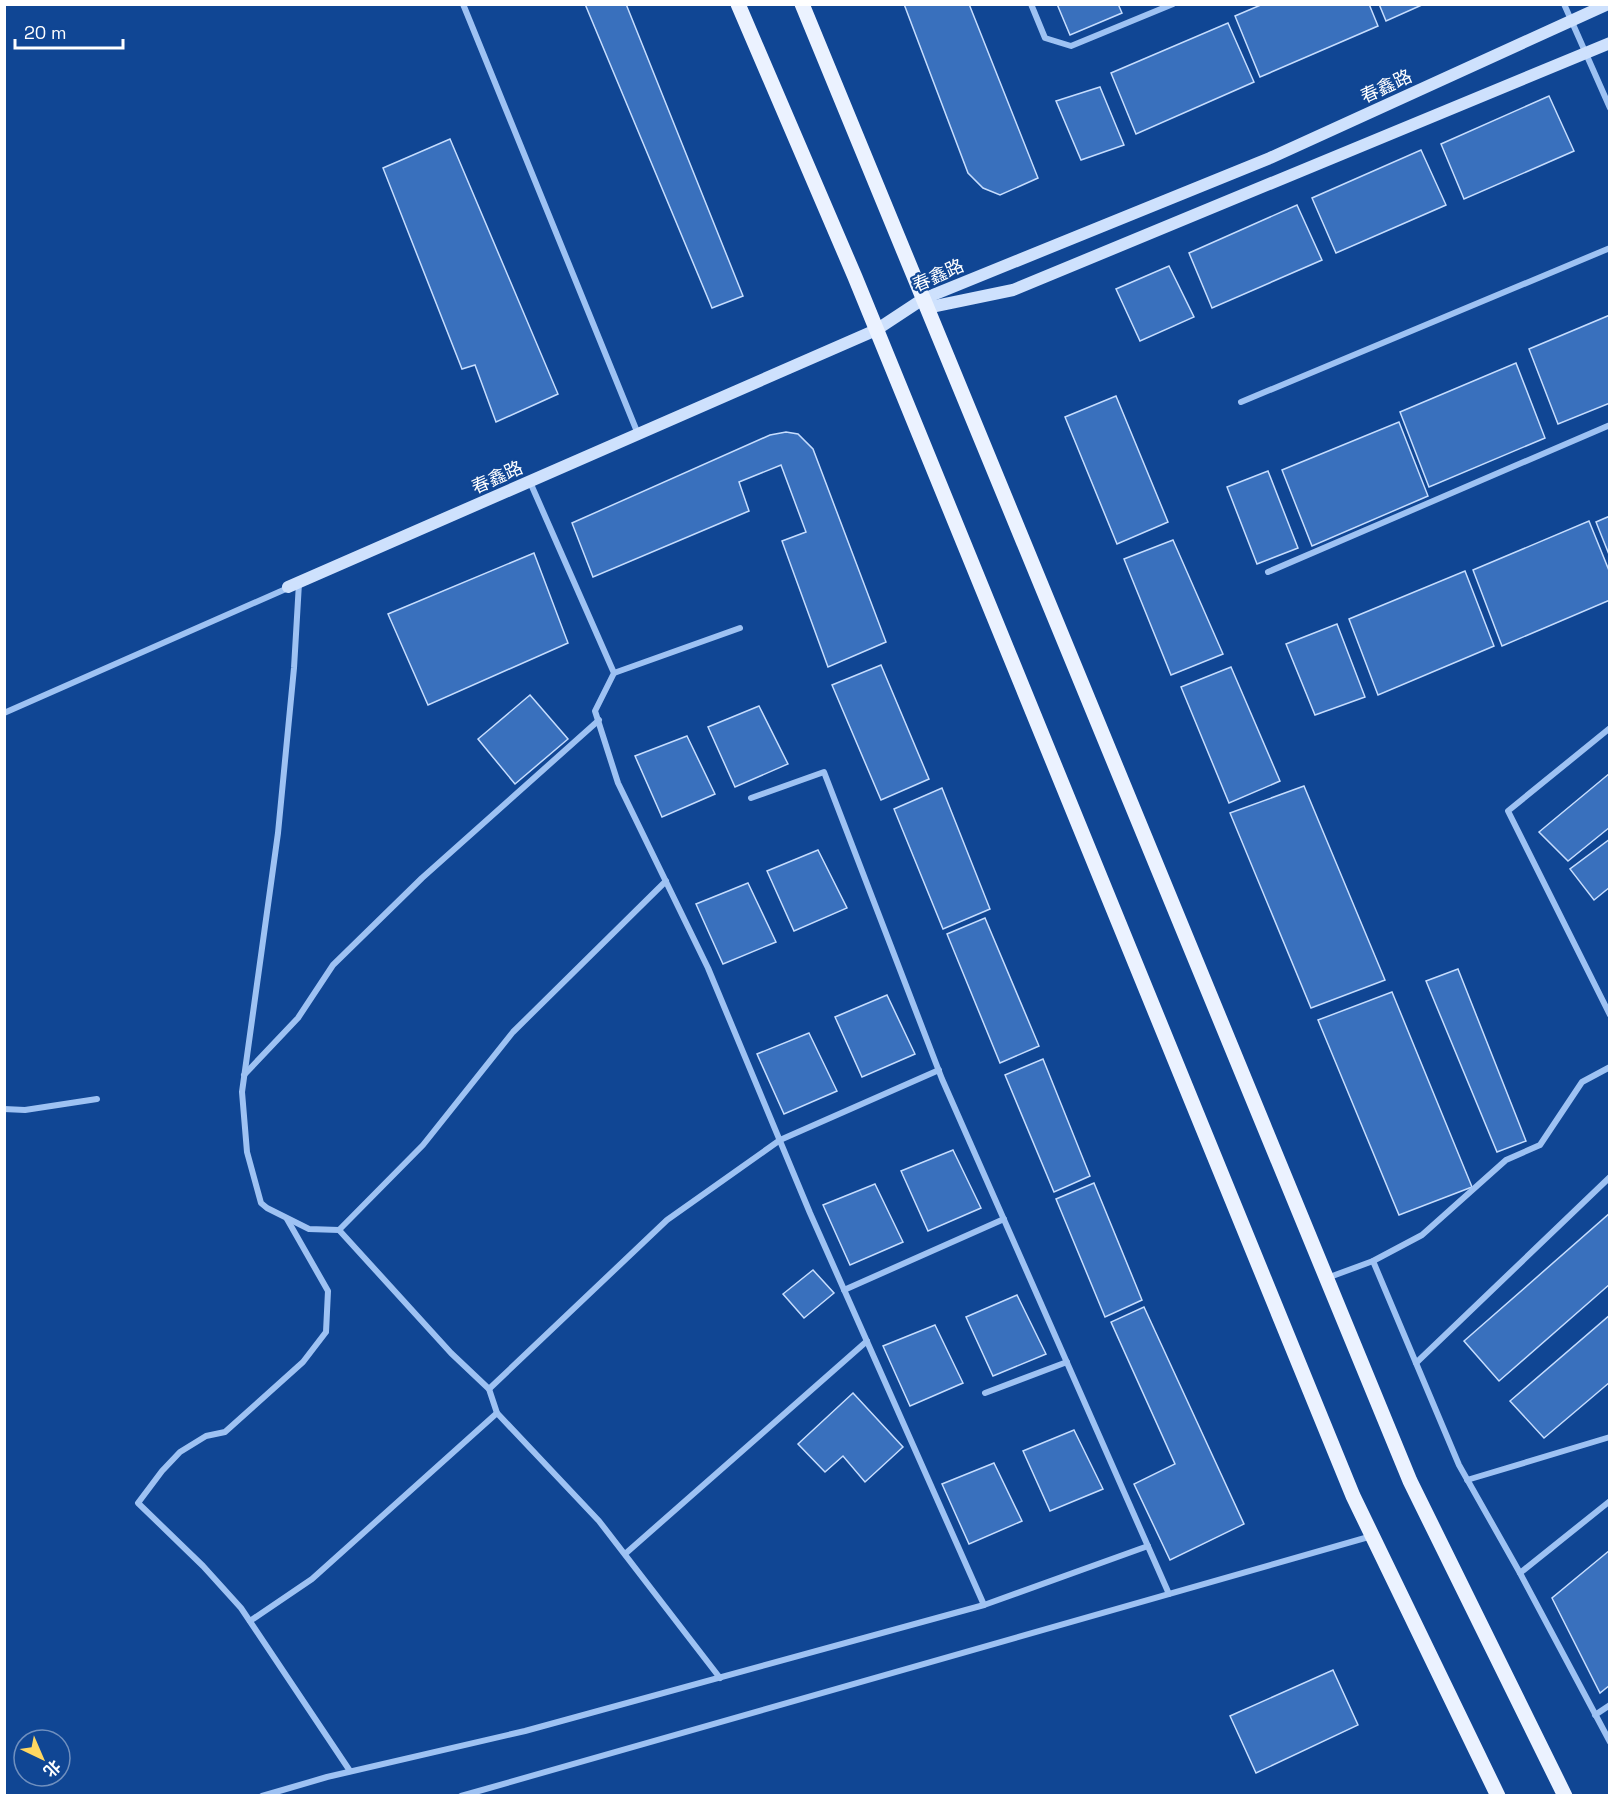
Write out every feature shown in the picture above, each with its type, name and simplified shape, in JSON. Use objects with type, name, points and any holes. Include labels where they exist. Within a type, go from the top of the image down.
[{"type":"main road","points":[[738,4],[876,330],[1349,1485],[1498,1796]]},
{"type":"main road","points":[[802,4],[1410,1481],[1565,1796]]},
{"type":"main road","name":"春鑫路","points":[[294,585],[876,330],[925,304],[1270,159],[1608,4]]},
{"type":"main road","name":"春鑫路","points":[[925,304],[1012,290],[1610,43]]},
{"type":"street","points":[[463,4],[638,434]]},
{"type":"street","points":[[1031,4],[1046,38],[1071,46],[1173,4]]},
{"type":"street","points":[[1564,4],[1610,108]]},
{"type":"street","points":[[1241,402],[1610,248]]},
{"type":"street","points":[[1268,572],[1610,425]]},
{"type":"street","points":[[530,482],[614,673]]},
{"type":"street","points":[[4,712],[294,585],[294,668],[278,833],[242,1092],[247,1152],[261,1203],[309,1229],[339,1230],[452,1353],[489,1389],[497,1413],[599,1521],[720,1678]]},
{"type":"street","points":[[740,628],[614,673],[596,711],[618,783],[708,968],[844,1290],[984,1605]]},
{"type":"street","points":[[244,1075],[298,1018],[333,965],[422,878],[599,720]]},
{"type":"street","points":[[1610,728],[1508,811],[1610,1015]]},
{"type":"street","points":[[750,798],[824,772],[939,1070],[1169,1594]]},
{"type":"street","points":[[339,1230],[423,1144],[513,1032],[666,881]]},
{"type":"street","points":[[1327,1278],[1373,1261],[1422,1235],[1506,1160],[1540,1146],[1582,1082],[1610,1067]]},
{"type":"street","points":[[489,1389],[667,1220],[780,1140],[939,1070]]},
{"type":"street","points":[[4,1109],[25,1110],[97,1099]]},
{"type":"street","points":[[1416,1363],[1610,1177]]},
{"type":"street","points":[[287,1218],[328,1291],[326,1332],[303,1362],[225,1432],[206,1436],[180,1452],[162,1471],[138,1503],[203,1566],[241,1608],[350,1771]]},
{"type":"street","points":[[844,1290],[1004,1220]]},
{"type":"street","points":[[1373,1261],[1459,1465],[1520,1573],[1610,1742]]},
{"type":"street","points":[[625,1554],[867,1341]]},
{"type":"street","points":[[986,1393],[1067,1362]]},
{"type":"street","points":[[250,1621],[312,1580],[497,1413]]},
{"type":"street","points":[[1467,1480],[1610,1437]]},
{"type":"street","points":[[1520,1573],[1610,1501]]},
{"type":"street","points":[[461,1796],[1373,1535]]},
{"type":"street","points":[[262,1796],[350,1771],[525,1731],[984,1605],[1148,1546]]},
{"type":"street","points":[[1595,1715],[1610,1705]]},
{"type":"building","points":[[585,4],[626,4],[743,296],[712,308]]},
{"type":"building","points":[[904,4],[969,4],[1038,178],[1000,195],[983,188],[968,173]]},
{"type":"building","points":[[1057,4],[1118,4],[1122,13],[1070,35]]},
{"type":"building","points":[[1263,4],[1369,4],[1378,26],[1260,77],[1235,16]]},
{"type":"building","points":[[1379,4],[1424,4],[1386,21]]},
{"type":"building","points":[[1228,23],[1254,82],[1136,134],[1111,73]]},
{"type":"building","points":[[1100,87],[1124,145],[1081,160],[1056,101]]},
{"type":"building","points":[[1549,96],[1574,151],[1464,199],[1441,144]]},
{"type":"building","points":[[450,139],[558,394],[496,422],[475,365],[462,369],[383,168]]},
{"type":"building","points":[[1421,150],[1446,205],[1336,253],[1312,198]]},
{"type":"building","points":[[1297,205],[1322,260],[1212,308],[1189,253]]},
{"type":"building","points":[[1169,266],[1194,317],[1140,341],[1116,289]]},
{"type":"building","points":[[1610,315],[1610,403],[1558,424],[1529,349]]},
{"type":"building","points":[[1516,363],[1545,438],[1429,487],[1400,412]]},
{"type":"building","points":[[1116,396],[1168,522],[1117,544],[1065,417]]},
{"type":"building","points":[[1399,422],[1428,496],[1312,546],[1282,470]]},
{"type":"building","points":[[786,432],[798,434],[813,449],[886,642],[828,667],[782,541],[806,532],[781,465],[739,482],[749,511],[593,577],[572,523],[770,435]]},
{"type":"building","points":[[1268,471],[1298,548],[1257,564],[1227,487]]},
{"type":"building","points":[[1610,516],[1610,557],[1596,522]]},
{"type":"building","points":[[1589,521],[1610,573],[1610,600],[1502,646],[1473,570]]},
{"type":"building","points":[[1173,540],[1223,654],[1171,675],[1124,559]]},
{"type":"building","points":[[534,553],[568,643],[428,705],[388,614]]},
{"type":"building","points":[[1465,571],[1494,646],[1378,695],[1349,619]]},
{"type":"building","points":[[1337,624],[1365,697],[1315,715],[1286,644]]},
{"type":"building","points":[[881,665],[929,779],[881,800],[832,685]]},
{"type":"building","points":[[1231,667],[1280,781],[1229,803],[1181,687]]},
{"type":"building","points":[[530,695],[568,739],[515,784],[478,739]]},
{"type":"building","points":[[759,706],[788,764],[735,787],[708,727]]},
{"type":"building","points":[[687,736],[715,794],[662,817],[635,756]]},
{"type":"building","points":[[1610,773],[1610,827],[1568,861],[1539,832]]},
{"type":"building","points":[[1304,786],[1385,980],[1311,1008],[1230,813]]},
{"type":"building","points":[[942,788],[990,909],[943,929],[894,809]]},
{"type":"building","points":[[1610,839],[1610,887],[1594,900],[1570,869]]},
{"type":"building","points":[[818,850],[847,908],[794,931],[767,871]]},
{"type":"building","points":[[748,883],[776,942],[723,964],[696,904]]},
{"type":"building","points":[[985,918],[1039,1046],[1000,1063],[947,934]]},
{"type":"building","points":[[1458,969],[1526,1141],[1497,1152],[1426,981]]},
{"type":"building","points":[[1392,992],[1472,1187],[1399,1215],[1318,1020]]},
{"type":"building","points":[[887,995],[915,1054],[862,1077],[835,1017]]},
{"type":"building","points":[[809,1033],[837,1091],[784,1114],[757,1054]]},
{"type":"building","points":[[1043,1059],[1090,1176],[1054,1192],[1005,1075]]},
{"type":"building","points":[[953,1150],[981,1208],[928,1231],[901,1171]]},
{"type":"building","points":[[1094,1183],[1142,1300],[1105,1317],[1056,1199]]},
{"type":"building","points":[[875,1184],[903,1242],[850,1265],[823,1205]]},
{"type":"building","points":[[1610,1213],[1610,1284],[1499,1381],[1464,1341]]},
{"type":"building","points":[[813,1270],[834,1293],[804,1318],[783,1294]]},
{"type":"building","points":[[1017,1295],[1046,1354],[993,1376],[966,1317]]},
{"type":"building","points":[[1144,1307],[1244,1524],[1170,1560],[1134,1484],[1175,1464],[1111,1322]]},
{"type":"building","points":[[1610,1315],[1610,1382],[1544,1438],[1510,1401]]},
{"type":"building","points":[[935,1325],[963,1383],[910,1406],[883,1346]]},
{"type":"building","points":[[853,1393],[903,1447],[865,1482],[843,1456],[825,1472],[798,1444]]},
{"type":"building","points":[[1074,1430],[1103,1489],[1050,1511],[1023,1451]]},
{"type":"building","points":[[994,1463],[1022,1521],[969,1544],[942,1484]]},
{"type":"building","points":[[1610,1550],[1610,1685],[1600,1693],[1552,1598]]},
{"type":"building","points":[[1333,1670],[1358,1725],[1256,1773],[1230,1716]]}]
